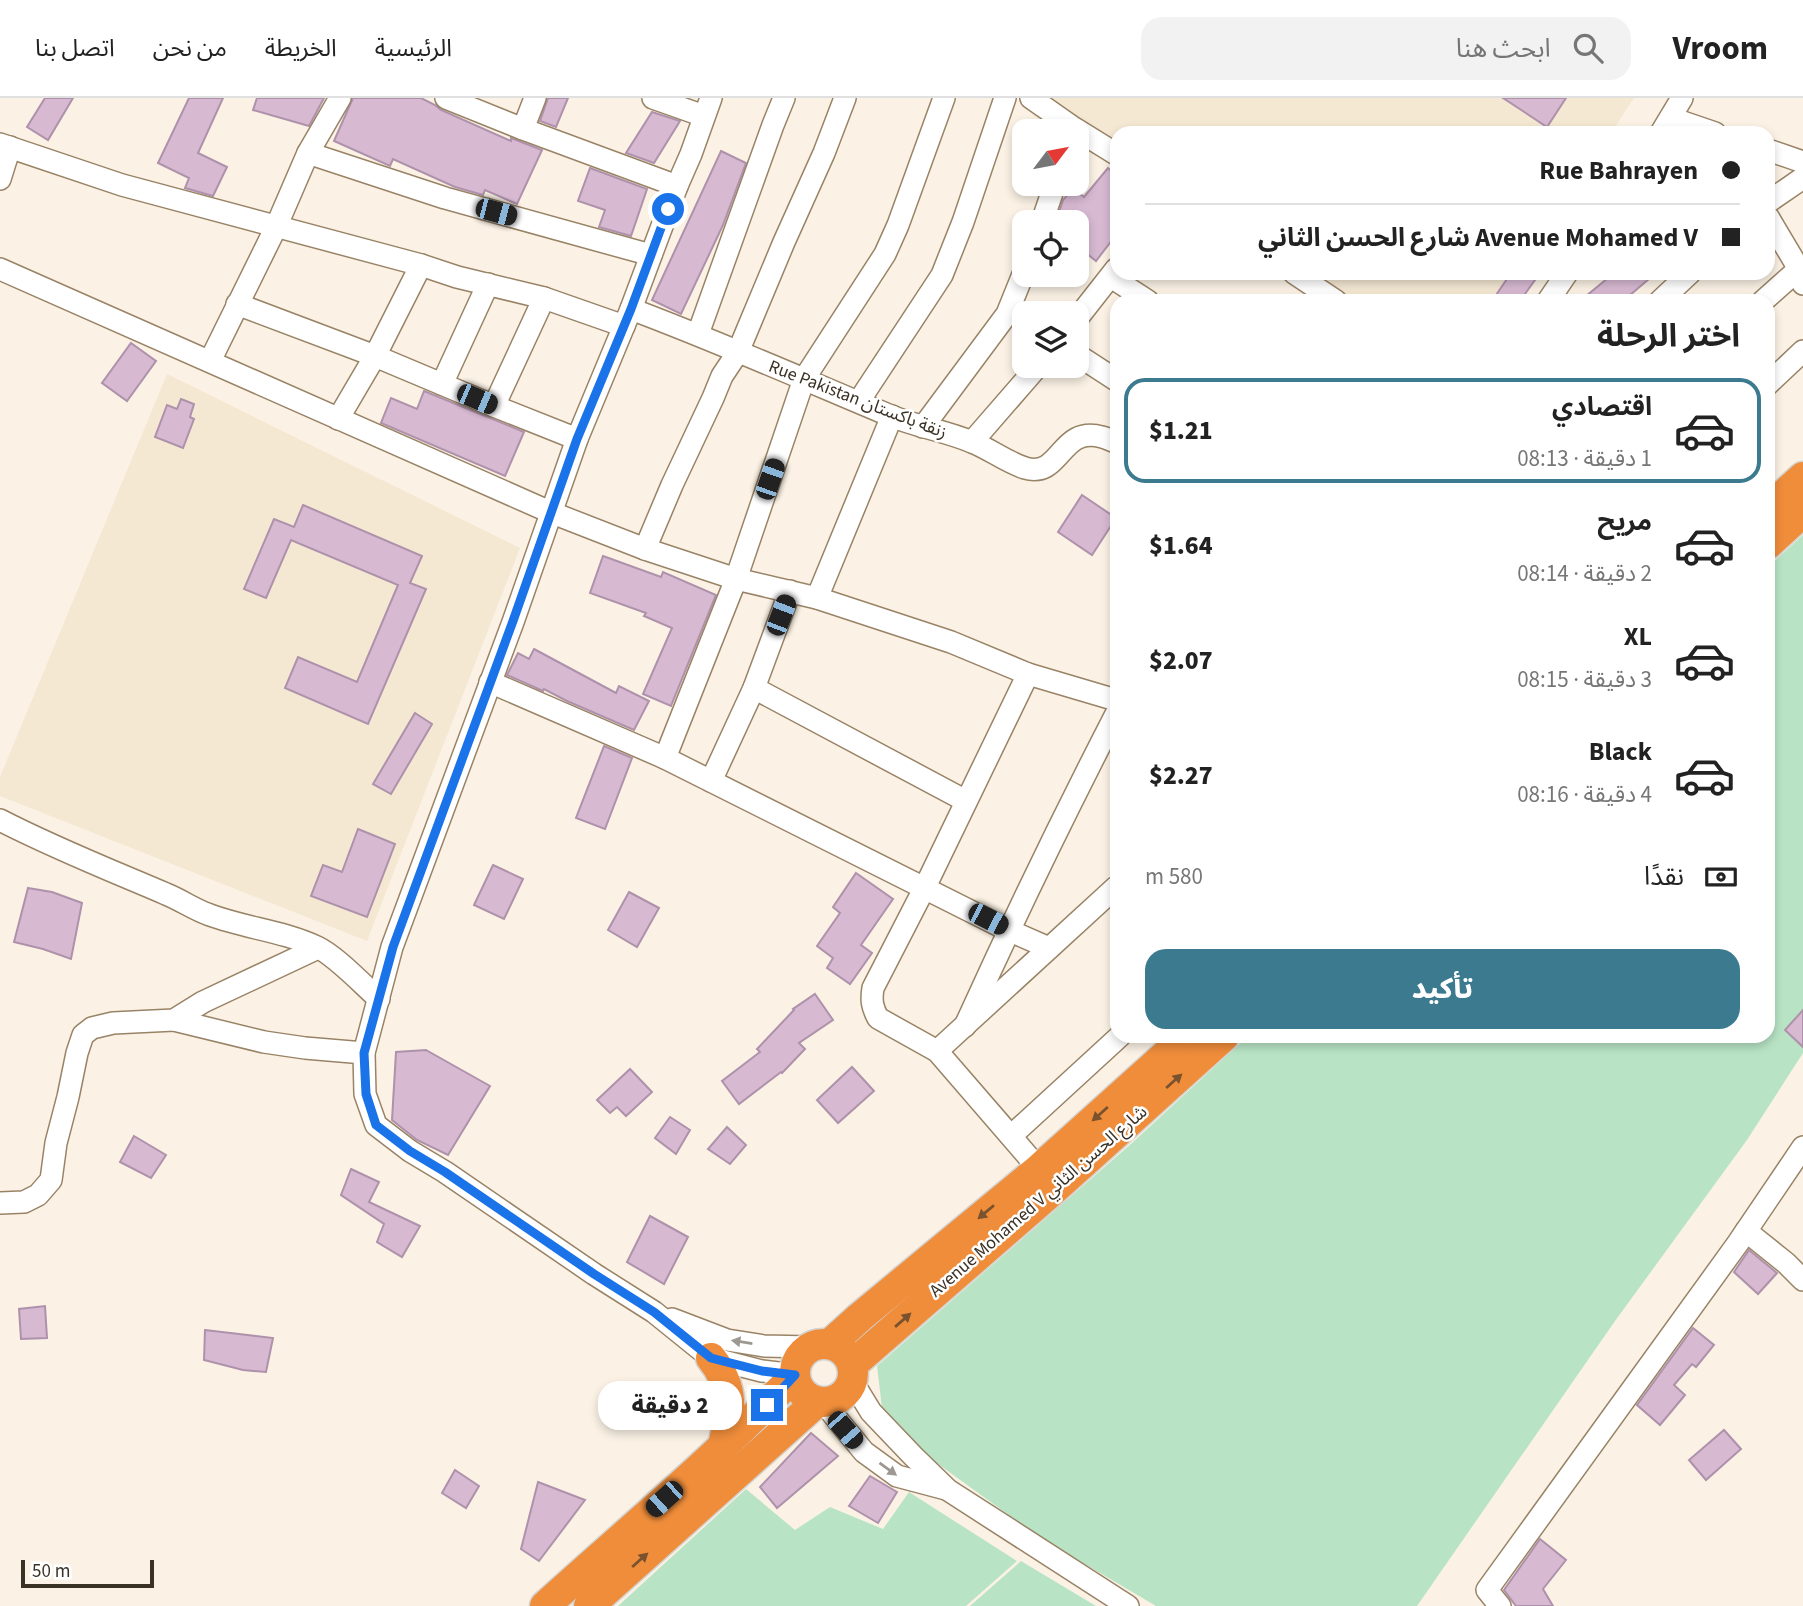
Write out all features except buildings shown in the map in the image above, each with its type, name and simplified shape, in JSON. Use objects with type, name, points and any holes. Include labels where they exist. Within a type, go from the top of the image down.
[{"type":"highway","points":[[1775,503],[1803,477]]},
{"type":"highway","points":[[1775,538],[1803,512]]},
{"type":"highway","name":"Avenue Mohamed V شارع الحسن الثاني","points":[[820,1346],[860,1317],[1039,1169],[1179,1043]]},
{"type":"highway","name":"Avenue Mohamed V شارع الحسن الثاني","points":[[852,1373],[1216,1043]]},
{"type":"highway","points":[[820,1346],[844,1352],[852,1373],[848,1390],[841,1397],[820,1402],[802,1392],[795,1375],[800,1356],[820,1346]]},
{"type":"highway","points":[[711,1358],[719,1368],[729,1392],[723,1446]]},
{"type":"highway","points":[[545,1606],[723,1446],[795,1375]]},
{"type":"highway","points":[[589,1606],[820,1402]]},
{"type":"street","points":[[210,361],[309,153],[340,98]]},
{"type":"street","points":[[446,98],[677,186]]},
{"type":"street","points":[[523,129],[535,98]]},
{"type":"street","points":[[653,98],[707,107],[691,154],[577,439],[393,947],[364,1053],[366,1094],[376,1125],[410,1151],[654,1312],[711,1358],[762,1371],[795,1375]]},
{"type":"street","points":[[698,334],[784,98]]},
{"type":"street","points":[[645,550],[722,376],[738,352],[845,98]]},
{"type":"street","points":[[665,758],[736,579],[804,379],[885,254],[944,98]]},
{"type":"street","points":[[859,401],[942,275],[1006,98]]},
{"type":"street","points":[[1031,98],[1059,119]]},
{"type":"street","points":[[1666,126],[1682,98]]},
{"type":"street","points":[[1089,139],[1110,151]]},
{"type":"street","points":[[0,179],[5,145]]},
{"type":"street","name":"Rue Pakistan زنقة باكستان","points":[[5,145],[122,185],[457,277],[698,334],[892,416],[972,442],[1024,468],[1043,468],[1052,463],[1068,443],[1082,437],[1100,436],[1110,440]]},
{"type":"street","points":[[1775,152],[1803,162]]},
{"type":"street","points":[[309,153],[445,198],[651,255]]},
{"type":"street","points":[[1775,197],[1803,178]]},
{"type":"street","points":[[1774,294],[1801,277],[1775,229]]},
{"type":"street","points":[[338,419],[375,356],[421,265]]},
{"type":"street","points":[[0,269],[550,512],[645,550],[736,579],[817,598],[951,642],[1028,674],[1110,698]]},
{"type":"street","points":[[1089,304],[1110,278]]},
{"type":"street","points":[[1122,280],[1140,294]]},
{"type":"street","points":[[1668,294],[1682,280]]},
{"type":"street","points":[[442,384],[488,284]]},
{"type":"street","points":[[1302,286],[1320,294]]},
{"type":"street","points":[[494,406],[544,298]]},
{"type":"street","points":[[237,304],[375,356],[577,439]]},
{"type":"street","points":[[923,427],[1012,322]]},
{"type":"street","points":[[1775,377],[1803,351]]},
{"type":"street","points":[[1089,362],[1110,376]]},
{"type":"street","points":[[972,442],[1028,378]]},
{"type":"street","points":[[817,598],[892,416]]},
{"type":"street","points":[[711,781],[754,688],[790,591]]},
{"type":"street","points":[[1028,674],[873,988],[871,999],[878,1018],[937,1051],[1039,1169]]},
{"type":"street","points":[[490,682],[665,758],[1049,948]]},
{"type":"street","points":[[754,688],[966,801]]},
{"type":"street","points":[[965,1026],[1008,930],[1110,726]]},
{"type":"street","points":[[0,820],[207,914],[267,930],[318,948],[379,999]]},
{"type":"street","points":[[937,1051],[1110,892]]},
{"type":"street","points":[[174,1020],[203,1002],[318,948]]},
{"type":"street","points":[[0,1203],[24,1202],[38,1195],[51,1180],[56,1143],[83,1035],[101,1024],[174,1020],[264,1042],[364,1053]]},
{"type":"street","points":[[1011,1136],[1112,1043]]},
{"type":"street","points":[[1487,1601],[1803,1147]]},
{"type":"street","points":[[1746,1231],[1803,1280]]},
{"type":"street","points":[[654,1312],[726,1340],[764,1346],[820,1346]]},
{"type":"street","points":[[852,1373],[872,1412],[948,1490],[1128,1606]]},
{"type":"street","points":[[820,1402],[864,1452],[897,1476],[948,1490]]},
{"type":"shaded area","points":[[1047,98],[1634,98],[1616,126],[1110,126],[1110,140],[1089,126],[1089,119],[1078,119]]},
{"type":"shaded area","points":[[1323,280],[1511,280],[1502,294],[1344,294]]},
{"type":"shaded area","points":[[167,374],[520,548],[367,941],[0,796],[0,777]]},
{"type":"green space","points":[[1803,535],[1803,1053],[1747,1140],[1615,1321],[1417,1606],[1156,1606],[1039,1537],[884,1425],[877,1366],[1132,1143],[1240,1043],[1775,1043],[1775,561]]},
{"type":"green space","points":[[746,1489],[795,1530],[830,1507],[883,1529],[909,1492],[1017,1561],[966,1606],[618,1606]]},
{"type":"green space","points":[[1021,1561],[1096,1606],[970,1606]]},
{"type":"route","points":[[668,209],[631,309],[577,439],[393,947],[364,1053],[366,1094],[376,1125],[410,1151],[654,1312],[711,1358],[762,1371],[795,1375],[767,1405]]}]
